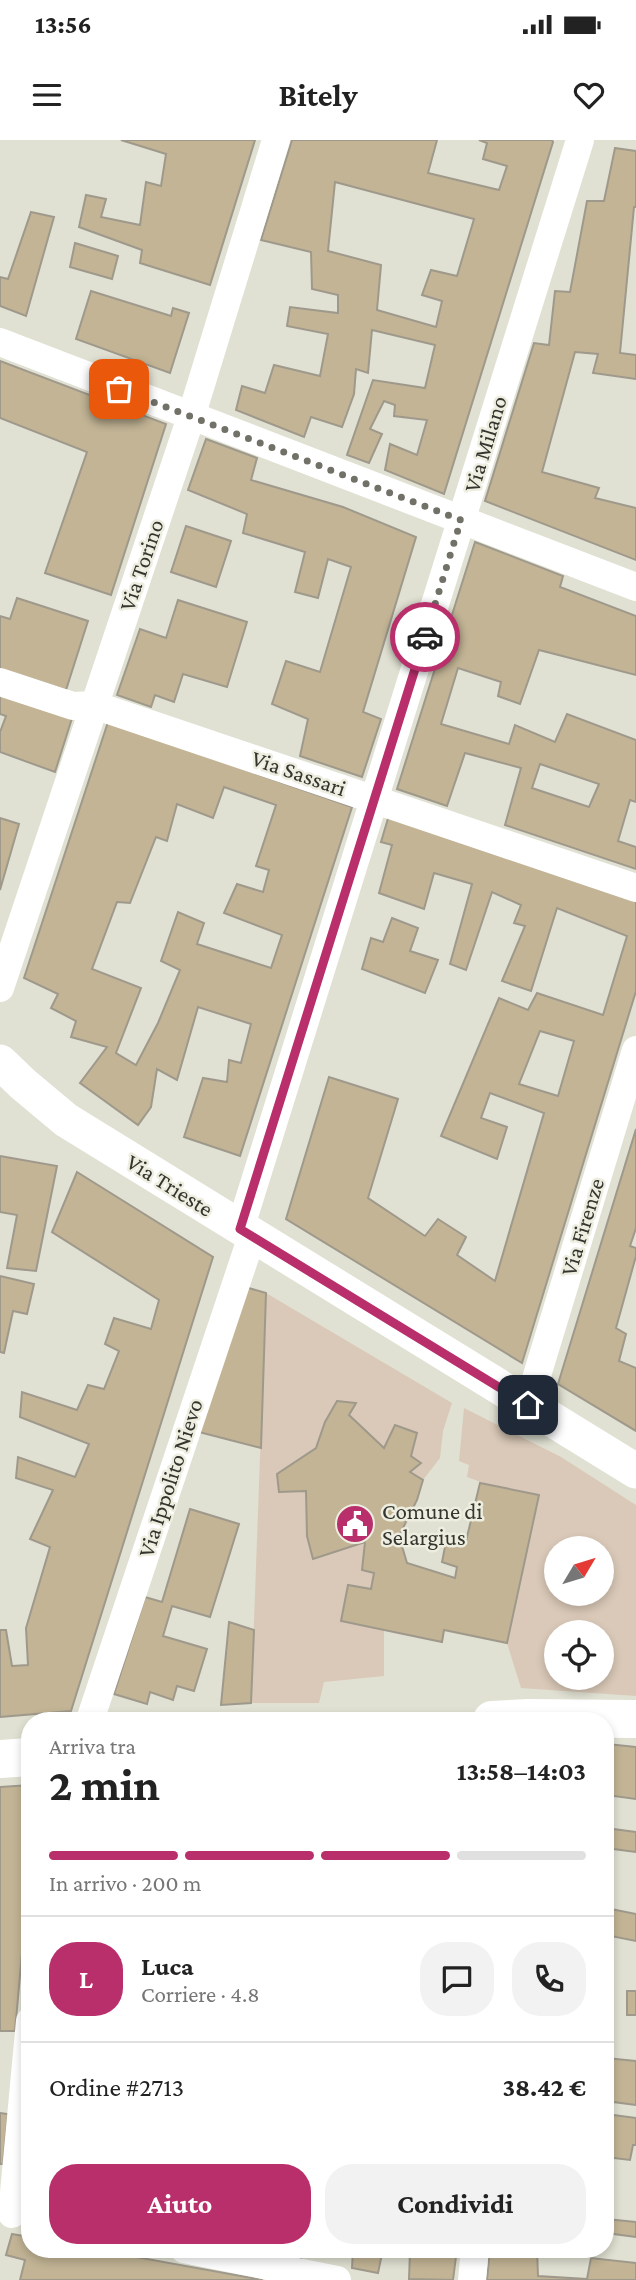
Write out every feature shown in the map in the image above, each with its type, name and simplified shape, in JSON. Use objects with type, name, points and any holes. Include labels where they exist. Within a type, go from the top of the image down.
[{"type":"main road","points":[[614,1718],[636,1718]]},
{"type":"main road","points":[[0,1759],[21,1758]]},
{"type":"street","name":"Via Torino","points":[[0,988],[191,417],[276,140]]},
{"type":"street","name":"Via Milano","points":[[246,1232],[375,799],[580,140]]},
{"type":"street","points":[[0,342],[636,587]]},
{"type":"street","name":"Via Sassari","points":[[0,682],[73,706],[94,705],[636,888]]},
{"type":"street","name":"Via Firenze","points":[[528,1405],[636,1050]]},
{"type":"street","name":"Via Trieste","points":[[0,1062],[66,1120],[636,1471]]},
{"type":"street","name":"Via Ippolito Nievo","points":[[93,1712],[246,1232]]},
{"type":"street","points":[[14,2214],[21,2130]]},
{"type":"street","points":[[228,2258],[337,2280]]},
{"type":"street","points":[[472,2280],[474,2258]]},
{"type":"shaded area","points":[[266,1293],[452,1403],[443,1431],[440,1458],[423,1480],[410,1472],[421,1463],[411,1456],[416,1433],[395,1425],[384,1448],[349,1415],[356,1403],[338,1401],[325,1422],[316,1448],[277,1474],[306,1491],[307,1536],[313,1559],[365,1542],[362,1570],[374,1573],[371,1589],[348,1585],[341,1621],[384,1630],[384,1676],[324,1682],[319,1703],[251,1703]]},
{"type":"shaded area","points":[[464,1408],[561,1457],[636,1505],[636,1696],[550,1690],[614,1690],[614,1620],[544,1620],[544,1690],[521,1688],[507,1643],[538,1495],[489,1485],[467,1477],[469,1465],[459,1461]]},
{"type":"building","points":[[121,140],[255,140],[210,285],[140,263],[142,250],[79,227],[86,195],[106,199],[101,217],[140,225],[146,182],[161,186],[166,154]]},
{"type":"building","points":[[292,140],[437,140],[428,173],[499,190],[507,166],[483,159],[487,143],[479,140],[552,140],[444,494],[385,470],[390,444],[417,455],[427,420],[394,416],[395,405],[384,401],[370,429],[382,434],[369,463],[347,455],[373,380],[425,388],[435,345],[372,330],[368,373],[356,369],[354,394],[342,427],[311,417],[304,437],[236,410],[242,386],[265,393],[274,365],[320,376],[328,334],[287,326],[290,307],[338,313],[338,295],[312,289],[311,252],[261,240]],"holes":[[[335,182],[474,219],[457,276],[431,270],[422,295],[442,301],[436,327],[377,310],[381,265],[328,251]]]},
{"type":"building","points":[[615,148],[636,151],[636,207],[620,353],[636,355],[636,379],[593,373],[598,354],[575,352],[542,472],[599,488],[595,498],[636,508],[636,560],[485,501],[534,343],[549,345],[555,291],[570,292],[587,201],[604,201]]},
{"type":"building","points":[[31,212],[54,217],[26,316],[0,306],[0,277],[8,279]]},
{"type":"building","points":[[75,243],[118,256],[112,279],[70,267]]},
{"type":"building","points":[[91,291],[171,316],[173,308],[189,313],[170,373],[76,339]]},
{"type":"building","points":[[0,361],[166,424],[111,595],[45,573],[87,452],[0,418]]},
{"type":"building","points":[[206,439],[257,458],[251,480],[343,507],[416,537],[363,712],[381,719],[362,777],[300,756],[308,719],[272,704],[286,661],[320,672],[351,567],[328,559],[318,598],[295,592],[305,552],[243,533],[247,514],[188,490]]},
{"type":"building","points":[[186,526],[231,541],[216,587],[171,572]]},
{"type":"building","points":[[475,542],[563,576],[560,587],[636,616],[636,675],[539,650],[520,704],[498,696],[501,682],[458,668],[441,724],[509,744],[515,725],[555,742],[567,714],[636,740],[636,802],[630,800],[618,841],[636,847],[636,869],[505,825],[521,768],[465,753],[447,806],[397,789]],"holes":[[[540,764],[599,784],[589,807],[532,788]]]},
{"type":"building","points":[[17,598],[88,621],[66,690],[0,669],[0,616],[10,619]]},
{"type":"building","points":[[178,600],[247,622],[227,687],[183,674],[174,702],[155,695],[151,707],[117,695],[140,629],[166,638]]},
{"type":"building","points":[[0,689],[73,715],[55,772],[0,752],[0,732],[6,716],[0,714]]},
{"type":"building","points":[[108,722],[352,807],[240,1156],[184,1137],[203,1078],[227,1082],[229,1060],[241,1063],[251,1024],[198,1007],[177,1080],[157,1069],[151,1107],[138,1125],[80,1083],[107,1047],[71,1037],[76,1021],[51,1008],[58,994],[24,978]],"holes":[[[224,787],[276,805],[256,866],[269,870],[263,892],[237,884],[224,913],[282,935],[271,968],[197,944],[204,923],[178,912],[161,961],[180,970],[158,1023],[136,1065],[116,1053],[141,988],[92,969],[117,902],[130,903],[156,837],[167,841],[177,804],[213,818]]]},
{"type":"building","points":[[389,815],[636,900],[636,991],[522,1363],[286,1219],[329,1077],[398,1099],[368,1198],[425,1236],[438,1219],[466,1237],[457,1255],[495,1281],[544,1113],[490,1093],[481,1118],[507,1127],[497,1159],[441,1136],[499,998],[528,1010],[537,993],[603,1015],[627,936],[557,908],[531,991],[502,981],[525,926],[514,923],[521,905],[492,892],[466,970],[450,964],[472,884],[434,873],[424,909],[379,893],[392,845],[381,842]],"holes":[[[540,1031],[574,1041],[558,1096],[519,1084]]]},
{"type":"building","points":[[0,818],[19,824],[0,890]]},
{"type":"building","points":[[392,918],[418,928],[410,951],[438,960],[425,993],[362,969],[371,938],[383,942]]},
{"type":"building","points":[[636,1129],[636,1228],[630,1246],[636,1248],[636,1256],[616,1328],[626,1334],[619,1361],[636,1368],[636,1431],[558,1384]]},
{"type":"building","points":[[0,1156],[57,1166],[36,1271],[7,1268],[17,1215],[0,1212]]},
{"type":"building","points":[[77,1172],[213,1257],[71,1711],[21,1712],[21,1715],[0,1717],[0,1630],[6,1630],[12,1666],[28,1665],[26,1628],[50,1547],[30,1539],[53,1490],[16,1478],[18,1457],[75,1477],[89,1444],[20,1417],[22,1392],[77,1410],[88,1385],[104,1389],[119,1351],[105,1344],[114,1318],[151,1329],[159,1300],[52,1232]]},
{"type":"building","points":[[0,1276],[34,1284],[27,1314],[13,1311],[4,1353],[0,1352]]},
{"type":"building","points":[[245,1287],[266,1293],[261,1448],[199,1432]]},
{"type":"building","name":"Comune di Selargius","points":[[337,1401],[356,1403],[349,1415],[384,1448],[395,1425],[417,1433],[411,1456],[421,1463],[410,1472],[423,1480],[417,1500],[399,1536],[407,1563],[455,1578],[457,1567],[442,1562],[447,1537],[466,1541],[480,1483],[539,1495],[507,1643],[444,1630],[442,1642],[341,1621],[348,1585],[371,1589],[374,1573],[362,1570],[365,1542],[313,1559],[307,1536],[306,1491],[279,1492],[277,1474],[316,1448],[325,1422]]},
{"type":"building","points":[[190,1509],[239,1524],[210,1617],[172,1606],[163,1636],[207,1649],[194,1691],[177,1686],[173,1700],[150,1692],[147,1704],[114,1694],[145,1597],[162,1602]]},
{"type":"building","points":[[229,1622],[254,1630],[251,1703],[221,1705]]},
{"type":"building","points":[[614,1745],[636,1747],[636,1799],[614,1796]]},
{"type":"building","points":[[21,1786],[21,1964],[15,2031],[0,2031],[0,1787]]},
{"type":"building","points":[[614,1829],[636,1832],[636,1852],[614,1849]]},
{"type":"building","points":[[614,1910],[636,1914],[636,1941],[614,1937]]},
{"type":"building","points":[[627,1991],[636,1991],[636,2015],[627,2015]]},
{"type":"building","points":[[614,2059],[636,2061],[636,2105],[614,2102]]},
{"type":"building","points":[[0,2113],[8,2114],[3,2164],[0,2164]]},
{"type":"building","points":[[614,2115],[636,2118],[636,2145],[633,2145],[630,2160],[614,2158]]},
{"type":"building","points":[[614,2220],[636,2222],[636,2237],[614,2234]]},
{"type":"building","points":[[12,2234],[21,2236],[21,2258],[142,2258],[263,2280],[20,2280],[25,2260],[6,2255]]},
{"type":"building","points":[[353,2258],[381,2258],[378,2273],[352,2268]]},
{"type":"building","points":[[410,2258],[456,2258],[453,2280],[409,2279]]},
{"type":"building","points":[[489,2258],[537,2258],[538,2276],[587,2279],[591,2258],[636,2263],[636,2280],[487,2280]]},
{"type":"way so far","points":[[119,389],[461,520],[425,637]]},
{"type":"place","name":"Comune di Selargius","points":[[355,1524]]},
{"type":"route","points":[[425,637],[240,1229],[528,1405]]}]
